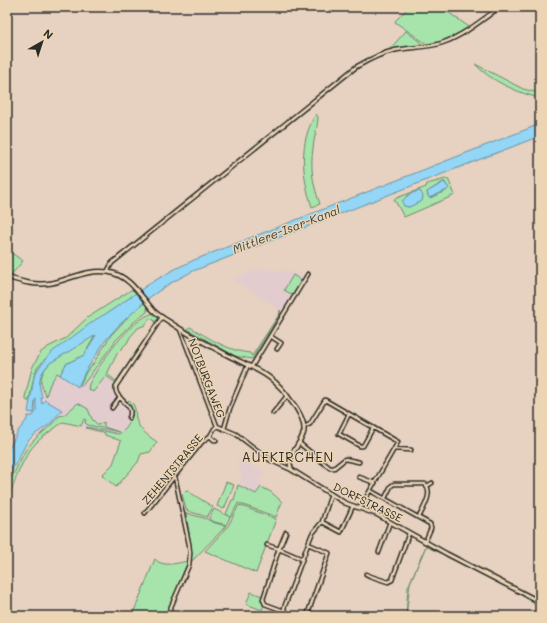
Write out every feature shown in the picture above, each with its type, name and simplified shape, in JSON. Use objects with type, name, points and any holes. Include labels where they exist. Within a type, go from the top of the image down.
[{"type":"street","points":[[107,272],[112,263],[356,67],[390,52],[429,47],[444,42],[458,36],[500,7]]},
{"type":"street","points":[[7,277],[28,283],[42,284],[57,282],[91,271],[107,272],[122,278],[136,289],[154,311],[162,317],[214,348],[250,365],[274,380],[287,395],[300,414],[304,427],[304,432],[290,458],[290,466],[292,470]]},
{"type":"street","points":[[224,429],[230,408],[250,365],[270,336],[308,274]]},
{"type":"street","points":[[129,418],[131,413],[130,408],[115,390],[118,382],[162,317]]},
{"type":"street","name":"NOTBURGAWEG","points":[[180,328],[217,426],[236,434],[270,460],[292,470]]},
{"type":"street","points":[[270,336],[281,343],[277,349]]},
{"type":"street","points":[[273,413],[287,395]]},
{"type":"street","points":[[112,408],[120,397]]},
{"type":"street","points":[[304,427],[310,424],[325,400],[398,442],[360,508]]},
{"type":"street","points":[[349,414],[339,434],[360,446],[363,446],[373,428]]},
{"type":"street","name":"ZEHENTSTRASSE","points":[[145,513],[202,442],[210,436],[217,426]]},
{"type":"street","points":[[210,436],[216,440]]},
{"type":"street","points":[[299,443],[330,468],[334,468],[345,459],[360,462]]},
{"type":"street","points":[[394,449],[411,450]]},
{"type":"street","points":[[284,466],[290,466]]},
{"type":"street","name":"DORFSTRASSE","points":[[292,470],[353,506],[376,514],[447,554],[540,602]]},
{"type":"street","points":[[167,616],[189,564],[190,558],[189,544],[175,477]]},
{"type":"street","points":[[359,477],[375,483]]},
{"type":"street","points":[[385,498],[391,486],[394,484],[422,483],[427,486]]},
{"type":"street","points":[[427,486],[432,483]]},
{"type":"street","points":[[419,517],[427,498],[427,486]]},
{"type":"street","points":[[371,491],[419,517],[431,526],[425,542]]},
{"type":"street","points":[[284,611],[312,534],[322,522],[331,494]]},
{"type":"street","points":[[322,522],[341,532],[353,506]]},
{"type":"street","points":[[378,552],[390,522]]},
{"type":"street","points":[[286,532],[272,567],[273,572],[263,599],[265,604],[284,611],[290,616]]},
{"type":"street","points":[[366,574],[388,582],[392,580],[409,533]]},
{"type":"street","points":[[307,616],[329,554],[308,544]]},
{"type":"street","points":[[267,545],[302,559]]},
{"type":"shaded area","points":[[257,269],[287,271],[305,277],[284,313],[233,279]]},
{"type":"shaded area","points":[[84,329],[111,334],[89,366],[118,385],[119,393],[131,409],[130,420],[125,430],[118,434],[62,423],[39,440],[34,435],[26,421],[34,377],[45,359]]},
{"type":"shaded area","points":[[239,458],[265,472],[260,483],[262,484],[256,494],[240,487],[241,474],[238,464]]},
{"type":"green space","points":[[409,7],[441,7],[469,27],[450,38],[428,45],[395,22]]},
{"type":"green space","points":[[406,31],[425,46],[387,52]]},
{"type":"green space","points":[[475,64],[523,89],[540,93],[540,98],[505,86],[488,76]]},
{"type":"green space","points":[[316,114],[318,121],[312,156],[312,170],[320,204],[312,207],[304,172],[304,148],[306,136]]},
{"type":"green space","points":[[448,179],[455,195],[404,217],[394,199],[426,187],[427,184]],"holes":[[[445,182],[448,188],[446,191],[430,198],[427,192]],[[420,191],[423,199],[409,207],[404,206],[403,200],[407,196]]]},
{"type":"green space","points":[[7,250],[23,261],[11,275],[7,273]]},
{"type":"green space","points":[[293,275],[302,281],[293,295],[284,290]]},
{"type":"green space","points":[[131,290],[135,290],[137,293],[84,329],[45,359],[37,368],[29,401],[27,401],[25,397],[32,368],[41,352],[66,338],[87,318]]},
{"type":"green space","points":[[144,303],[150,311],[147,309],[147,312],[134,322],[116,340],[82,386],[80,385],[86,372],[93,364],[111,335]]},
{"type":"green space","points":[[154,313],[158,317],[158,320],[152,329],[116,383],[106,376],[93,392],[88,389],[94,375],[108,354],[135,324]],"holes":[[[150,318],[154,320],[155,322],[152,329],[116,381],[107,374],[118,352],[138,328],[145,325]]]},
{"type":"green space","points":[[280,313],[252,359],[235,356],[187,329],[190,327],[219,343],[234,350],[250,353],[252,356]]},
{"type":"green space","points":[[96,334],[84,355],[66,364],[60,375],[57,373],[50,384],[46,396],[42,387],[41,379],[46,367]]},
{"type":"green space","points":[[129,400],[134,406],[137,421],[140,427],[146,434],[157,442],[150,452],[141,454],[138,462],[116,487],[102,475],[113,464],[121,441],[105,435],[105,433],[86,428],[118,434],[121,433],[128,425],[132,414],[131,407],[127,402]]},
{"type":"green space","points":[[78,403],[88,409],[92,419],[98,425],[104,422],[104,427],[119,432],[88,425],[85,423],[86,420],[84,419],[81,426],[63,422],[42,437],[31,449],[19,471],[7,502],[7,487],[25,451],[33,441],[59,416],[64,415]]},
{"type":"green space","points":[[226,482],[234,485],[224,509],[217,506]]},
{"type":"green space","points":[[238,485],[256,494],[261,487],[271,492],[282,502],[276,517],[238,503],[231,517],[226,514],[232,500],[234,500]]},
{"type":"green space","points":[[186,490],[213,507],[207,517],[186,509],[182,494]]},
{"type":"green space","points":[[239,505],[276,519],[256,573],[205,551],[228,526]]},
{"type":"green space","points":[[214,509],[230,517],[226,525],[211,521],[209,518]]},
{"type":"green space","points":[[186,513],[226,526],[190,563],[191,545]]},
{"type":"green space","points":[[426,546],[528,596],[540,603],[540,608],[513,589]]},
{"type":"green space","points":[[426,546],[410,583],[406,616],[408,587]]},
{"type":"green space","points":[[155,559],[158,562],[166,564],[175,564],[188,561],[166,616],[132,616]]},
{"type":"green space","points":[[251,592],[262,596],[261,601],[264,604],[262,610],[246,604]]},
{"type":"water","name":"Mittlere-Isar-Kanal","points":[[540,124],[540,136],[193,271],[169,284],[150,297],[118,326],[105,341],[85,372],[78,387],[60,375],[66,364],[84,355],[96,335],[50,363],[43,371],[40,379],[42,404],[45,400],[62,410],[50,424],[27,442],[7,480],[7,453],[18,431],[28,416],[33,416],[36,411],[36,399],[34,413],[28,412],[34,377],[38,369],[52,352],[95,320],[149,284],[194,260]]},
{"type":"water","points":[[444,182],[449,188],[429,198],[427,192]]},
{"type":"water","points":[[420,191],[423,196],[422,201],[409,207],[404,206],[402,202],[406,197],[412,193]]},
{"type":"waterway","points":[[540,197],[538,206],[540,209]]},
{"type":"district","name":"AUFKIRCHEN","points":[[288,456]]}]
